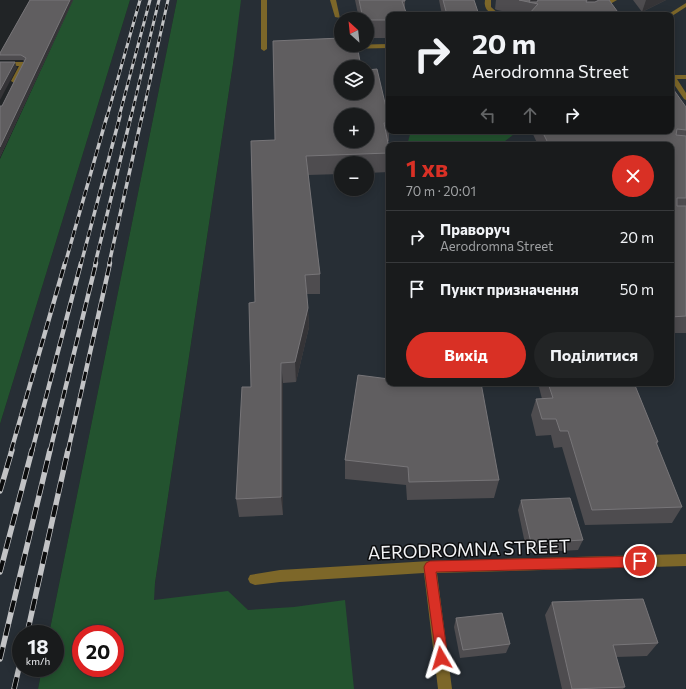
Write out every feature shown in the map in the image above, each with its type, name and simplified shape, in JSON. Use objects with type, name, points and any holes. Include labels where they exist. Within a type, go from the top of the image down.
[{"type":"street","points":[[264,0],[264,49]]},
{"type":"street","points":[[333,0],[337,12]]},
{"type":"street","points":[[488,0],[489,9],[493,12]]},
{"type":"street","points":[[592,12],[614,0]]},
{"type":"street","points":[[674,12],[686,4]]},
{"type":"street","points":[[374,46],[386,46]]},
{"type":"street","points":[[0,64],[23,64],[10,90]]},
{"type":"street","points":[[674,77],[686,77]]},
{"type":"street","points":[[674,81],[686,98]]},
{"type":"street","name":"AERODROMNA STREET","points":[[255,579],[280,576],[430,567],[686,560]]},
{"type":"street","points":[[430,567],[445,689]]},
{"type":"shaded area","points":[[130,0],[177,0],[51,625],[12,625],[12,677],[40,677],[38,689],[0,689],[0,424]]},
{"type":"shaded area","points":[[240,0],[686,0],[686,689],[142,689],[155,583],[233,64]]},
{"type":"green space","points":[[73,0],[130,0],[0,424],[0,159]]},
{"type":"green space","points":[[177,0],[241,0],[233,64],[155,583],[154,600],[228,591],[248,610],[294,607],[345,600],[354,689],[38,689],[40,677],[64,677],[64,625],[51,625]]},
{"type":"green space","points":[[410,134],[514,134],[504,142],[408,142]]},
{"type":"building","points":[[30,0],[70,0],[0,147],[0,106],[2,106],[26,58],[21,55],[0,55],[0,53]]},
{"type":"building","points":[[359,0],[405,0],[402,1],[406,12],[386,12],[386,20],[374,20],[374,12],[362,12]]},
{"type":"building","points":[[443,0],[474,0],[478,12],[446,12]]},
{"type":"building","points":[[519,0],[530,0],[529,2],[537,2],[538,0],[587,0],[586,2],[595,2],[599,0],[609,0],[618,12],[531,12],[538,4]]},
{"type":"building","points":[[334,38],[334,52],[358,52],[360,60],[334,60],[334,100],[374,100],[374,69],[377,69],[386,107],[386,123],[384,123],[388,142],[386,142],[386,153],[306,156],[320,274],[305,275],[308,308],[295,362],[281,363],[281,497],[236,499],[242,387],[251,387],[249,303],[255,302],[251,141],[275,140],[273,41]]},
{"type":"building","points":[[0,62],[15,62],[0,90]]},
{"type":"building","points":[[674,90],[686,107],[686,130],[677,129],[676,135],[686,136],[686,198],[677,198],[677,206],[686,206],[686,316],[674,317],[674,142],[548,142],[544,134],[674,134]]},
{"type":"building","points":[[358,375],[386,379],[386,386],[482,386],[499,480],[409,482],[408,467],[345,460]]},
{"type":"building","points":[[549,386],[635,386],[682,507],[592,510],[568,431],[560,431],[556,419],[542,419],[536,399],[553,398]]},
{"type":"building","points":[[570,498],[583,540],[531,543],[521,500]]},
{"type":"building","points":[[643,599],[658,643],[613,645],[625,687],[572,689],[552,602]]},
{"type":"building","points":[[502,613],[510,644],[463,650],[456,618]]},
{"type":"railway","points":[[107,117],[140,0]]},
{"type":"railway","points":[[119,117],[150,0]]},
{"type":"railway","points":[[131,117],[159,0]]},
{"type":"railway","points":[[142,117],[168,0]]},
{"type":"railway","points":[[65,264],[107,116]]},
{"type":"railway","points":[[81,264],[120,116]]},
{"type":"railway","points":[[95,264],[131,116]]},
{"type":"railway","points":[[109,264],[142,116]]},
{"type":"railway","points":[[11,451],[65,263]]},
{"type":"railway","points":[[32,451],[81,263]]},
{"type":"railway","points":[[50,451],[96,263]]},
{"type":"railway","points":[[68,451],[110,263]]},
{"type":"railway","points":[[0,491],[12,450]]},
{"type":"railway","points":[[0,572],[32,450]]},
{"type":"railway","points":[[0,659],[50,450]]},
{"type":"railway","points":[[29,625],[68,450]]},
{"type":"railway","points":[[14,689],[17,677]]},
{"type":"route","points":[[441,658],[430,567],[640,561]]}]
